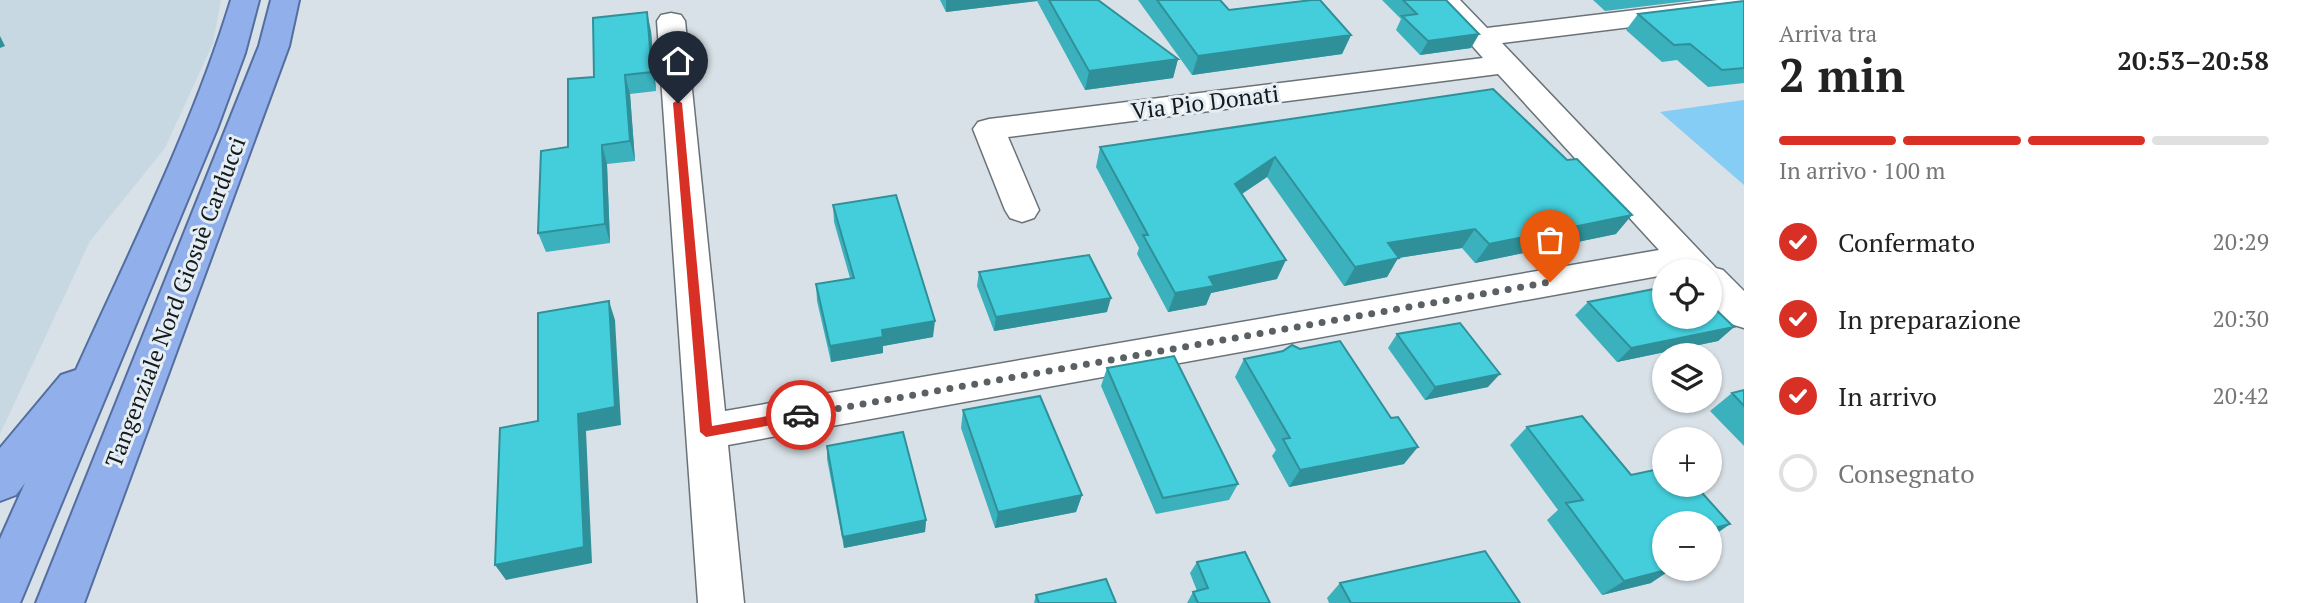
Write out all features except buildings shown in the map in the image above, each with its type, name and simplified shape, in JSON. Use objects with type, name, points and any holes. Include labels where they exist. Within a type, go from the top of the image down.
[{"type":"highway","name":"Tangenziale Nord Giosuè Carducci","points":[[0,593],[201,129],[230,53],[245,0]]},
{"type":"highway","name":"Tangenziale Nord Giosuè Carducci","points":[[60,603],[274,46],[285,0]]},
{"type":"highway","points":[[0,481],[11,464],[102,356]]},
{"type":"street","points":[[1446,0],[1689,259]]},
{"type":"street","points":[[1483,37],[1744,5]]},
{"type":"street","points":[[671,21],[721,603]]},
{"type":"street","name":"Via Pio Donati","points":[[1022,210],[989,129],[1506,64]]},
{"type":"street","points":[[706,432],[1652,278]]},
{"type":"street","points":[[1722,292],[1744,314]]},
{"type":"shaded area","points":[[0,0],[221,0],[213,43],[165,148],[90,241],[0,434]]},
{"type":"shaded area","points":[[1744,100],[1744,185],[1660,112]]},
{"type":"way so far","points":[[801,415],[1550,282]]},
{"type":"route","points":[[678,103],[706,432],[801,415]]}]
